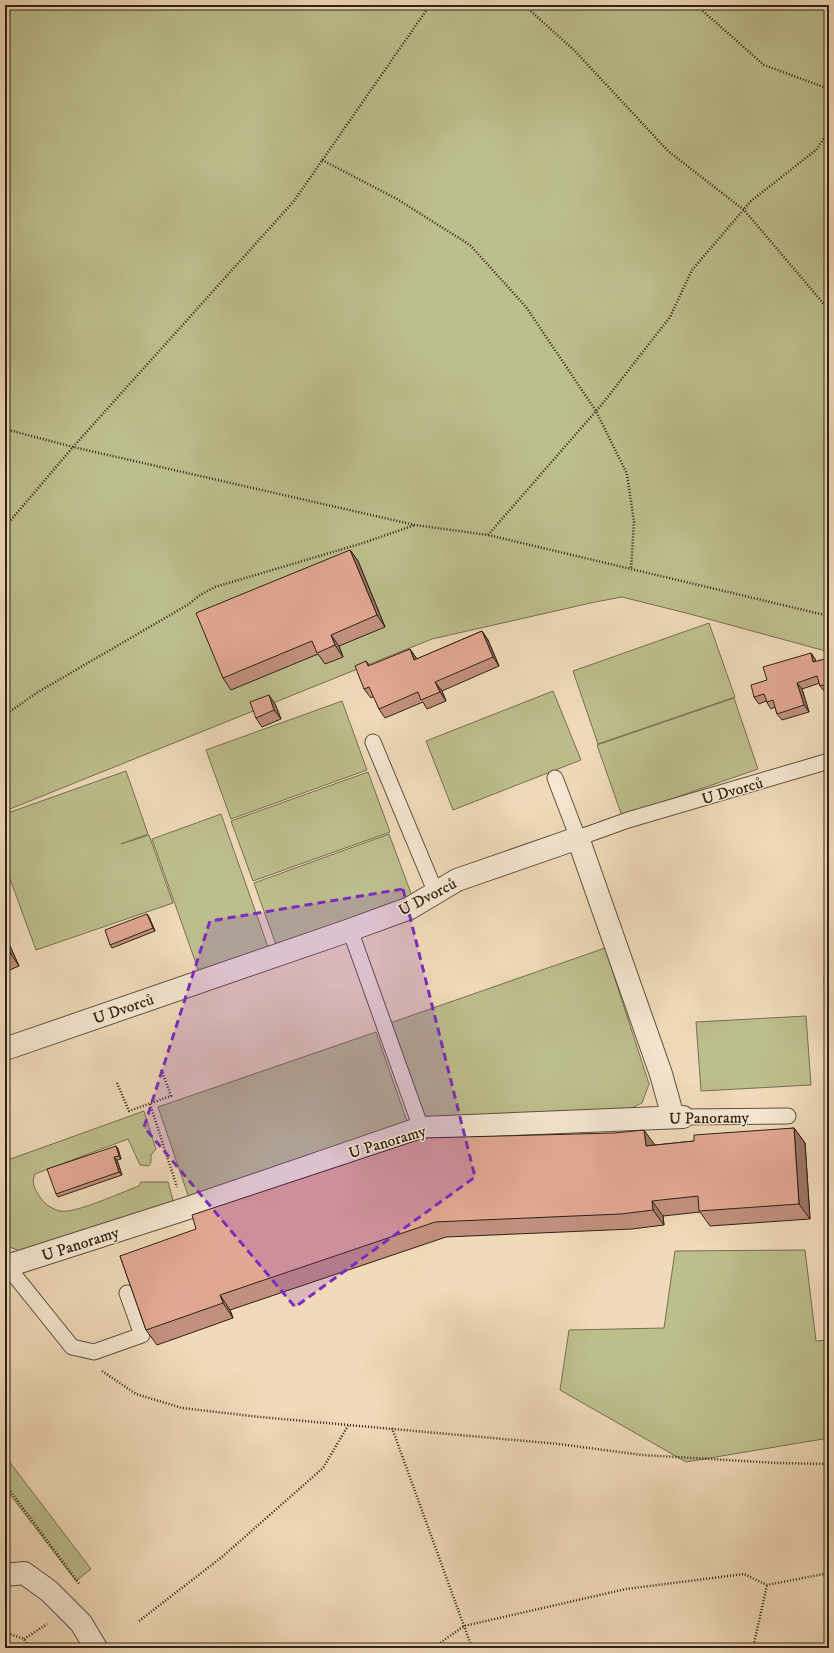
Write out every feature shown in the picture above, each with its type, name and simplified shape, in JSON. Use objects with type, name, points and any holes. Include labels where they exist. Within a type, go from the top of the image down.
[{"type":"street","name":"U Dvorců","points":[[5,1049],[410,908],[457,880],[578,838]]},
{"type":"street","points":[[578,838],[660,1074],[678,1117]]},
{"type":"street","name":"U Panoramy","points":[[6,1265],[185,1209],[421,1128],[678,1117]]},
{"type":"street","points":[[5,1575],[24,1573],[49,1591],[81,1623],[96,1648]]},
{"type":"lane","points":[[372,742],[436,892]]},
{"type":"lane","name":"U Dvorců","points":[[578,838],[628,820],[829,761]]},
{"type":"lane","points":[[555,778],[578,838]]},
{"type":"lane","points":[[350,930],[421,1128]]},
{"type":"lane","name":"U Panoramy","points":[[678,1117],[788,1116]]},
{"type":"lane","points":[[6,1265],[72,1347],[94,1352],[142,1335],[127,1293]]},
{"type":"path","points":[[5,527],[73,447],[294,201],[430,5]]},
{"type":"path","points":[[524,5],[574,50],[668,151],[744,210],[829,310]]},
{"type":"path","points":[[696,5],[764,66],[829,90]]},
{"type":"path","points":[[488,535],[596,411],[670,317],[692,270],[751,200],[816,150],[829,131]]},
{"type":"path","points":[[322,160],[397,198],[470,245],[526,307],[596,411],[627,474],[634,522],[631,569]]},
{"type":"path","points":[[5,429],[73,447],[415,525],[488,535],[829,616]]},
{"type":"path","points":[[5,715],[38,692],[190,604],[200,595],[214,588],[350,547],[415,525]]},
{"type":"path","points":[[118,1083],[129,1111],[150,1104],[171,1096],[161,1068]]},
{"type":"path","points":[[150,1104],[177,1186]]},
{"type":"path","points":[[94,1352],[103,1372],[136,1394],[182,1408],[260,1417],[559,1444],[642,1455],[777,1463],[829,1464]]},
{"type":"path","points":[[139,1621],[222,1557],[323,1468],[349,1424]]},
{"type":"path","points":[[392,1428],[472,1648]]},
{"type":"path","points":[[5,1484],[88,1595],[67,1610]]},
{"type":"path","points":[[433,1648],[464,1626],[626,1589],[744,1574],[767,1585],[829,1573]]},
{"type":"path","points":[[753,1648],[767,1585]]},
{"type":"path","points":[[5,1632],[24,1639],[29,1648]]},
{"type":"highlighted area","points":[[403,889],[475,1177],[295,1307],[144,1127],[210,921]]},
{"type":"green space","points":[[5,5],[829,5],[829,652],[622,597],[595,602],[432,639],[5,811]]},
{"type":"green space","points":[[709,623],[735,697],[598,744],[573,671]]},
{"type":"green space","points":[[553,691],[581,760],[453,810],[426,741]]},
{"type":"green space","points":[[734,698],[758,769],[622,816],[597,745]]},
{"type":"green space","points":[[342,701],[367,770],[231,819],[206,750]]},
{"type":"green space","points":[[126,771],[148,834],[121,844],[149,835],[173,903],[36,950],[5,865],[5,814]]},
{"type":"green space","points":[[368,772],[390,832],[253,881],[231,821]]},
{"type":"green space","points":[[221,814],[268,947],[199,972],[152,839]]},
{"type":"green space","points":[[389,834],[412,896],[276,945],[254,883]]},
{"type":"green space","points":[[605,948],[649,1084],[642,1103],[625,1111],[425,1118],[390,1023]]},
{"type":"green space","points":[[824,976],[829,976],[829,1079],[828,1079]]},
{"type":"green space","points":[[806,1016],[811,1085],[701,1091],[696,1022]]},
{"type":"green space","points":[[376,1032],[408,1124],[189,1198],[158,1107]]},
{"type":"green space","points":[[144,1111],[156,1149],[151,1155],[151,1162],[149,1166],[140,1165],[128,1139],[35,1174],[33,1180],[34,1186],[46,1204],[51,1208],[60,1211],[76,1209],[99,1202],[139,1186],[141,1182],[168,1182],[174,1204],[22,1252],[5,1245],[5,1161]]},
{"type":"green space","points":[[805,1250],[816,1341],[829,1340],[829,1438],[686,1462],[560,1390],[569,1330],[664,1328],[675,1251]]},
{"type":"green space","points":[[5,1456],[91,1569],[76,1581],[5,1488]]},
{"type":"building","points":[[350,550],[377,615],[331,635],[335,645],[317,653],[312,641],[223,678],[196,613]]},
{"type":"building","points":[[482,631],[493,657],[435,682],[440,692],[421,700],[418,692],[379,709],[369,687],[364,689],[355,666],[366,661],[368,666],[410,649],[414,660]]},
{"type":"building","points":[[811,653],[813,662],[829,658],[829,683],[820,686],[817,676],[797,683],[804,705],[777,714],[773,700],[767,702],[764,694],[754,697],[751,685],[767,680],[763,667]]},
{"type":"building","points":[[269,695],[274,710],[256,718],[250,702]]},
{"type":"building","points":[[147,914],[153,928],[110,945],[105,930]]},
{"type":"building","points":[[5,941],[11,954],[5,956]]},
{"type":"building","points":[[794,1128],[799,1204],[699,1211],[698,1196],[652,1201],[653,1210],[621,1214],[435,1222],[220,1295],[223,1303],[146,1330],[120,1256],[196,1229],[192,1215],[424,1138],[614,1133],[644,1130],[646,1146],[694,1141],[694,1135]]},
{"type":"building","points":[[116,1146],[119,1156],[114,1157],[119,1172],[56,1194],[47,1169]]}]
